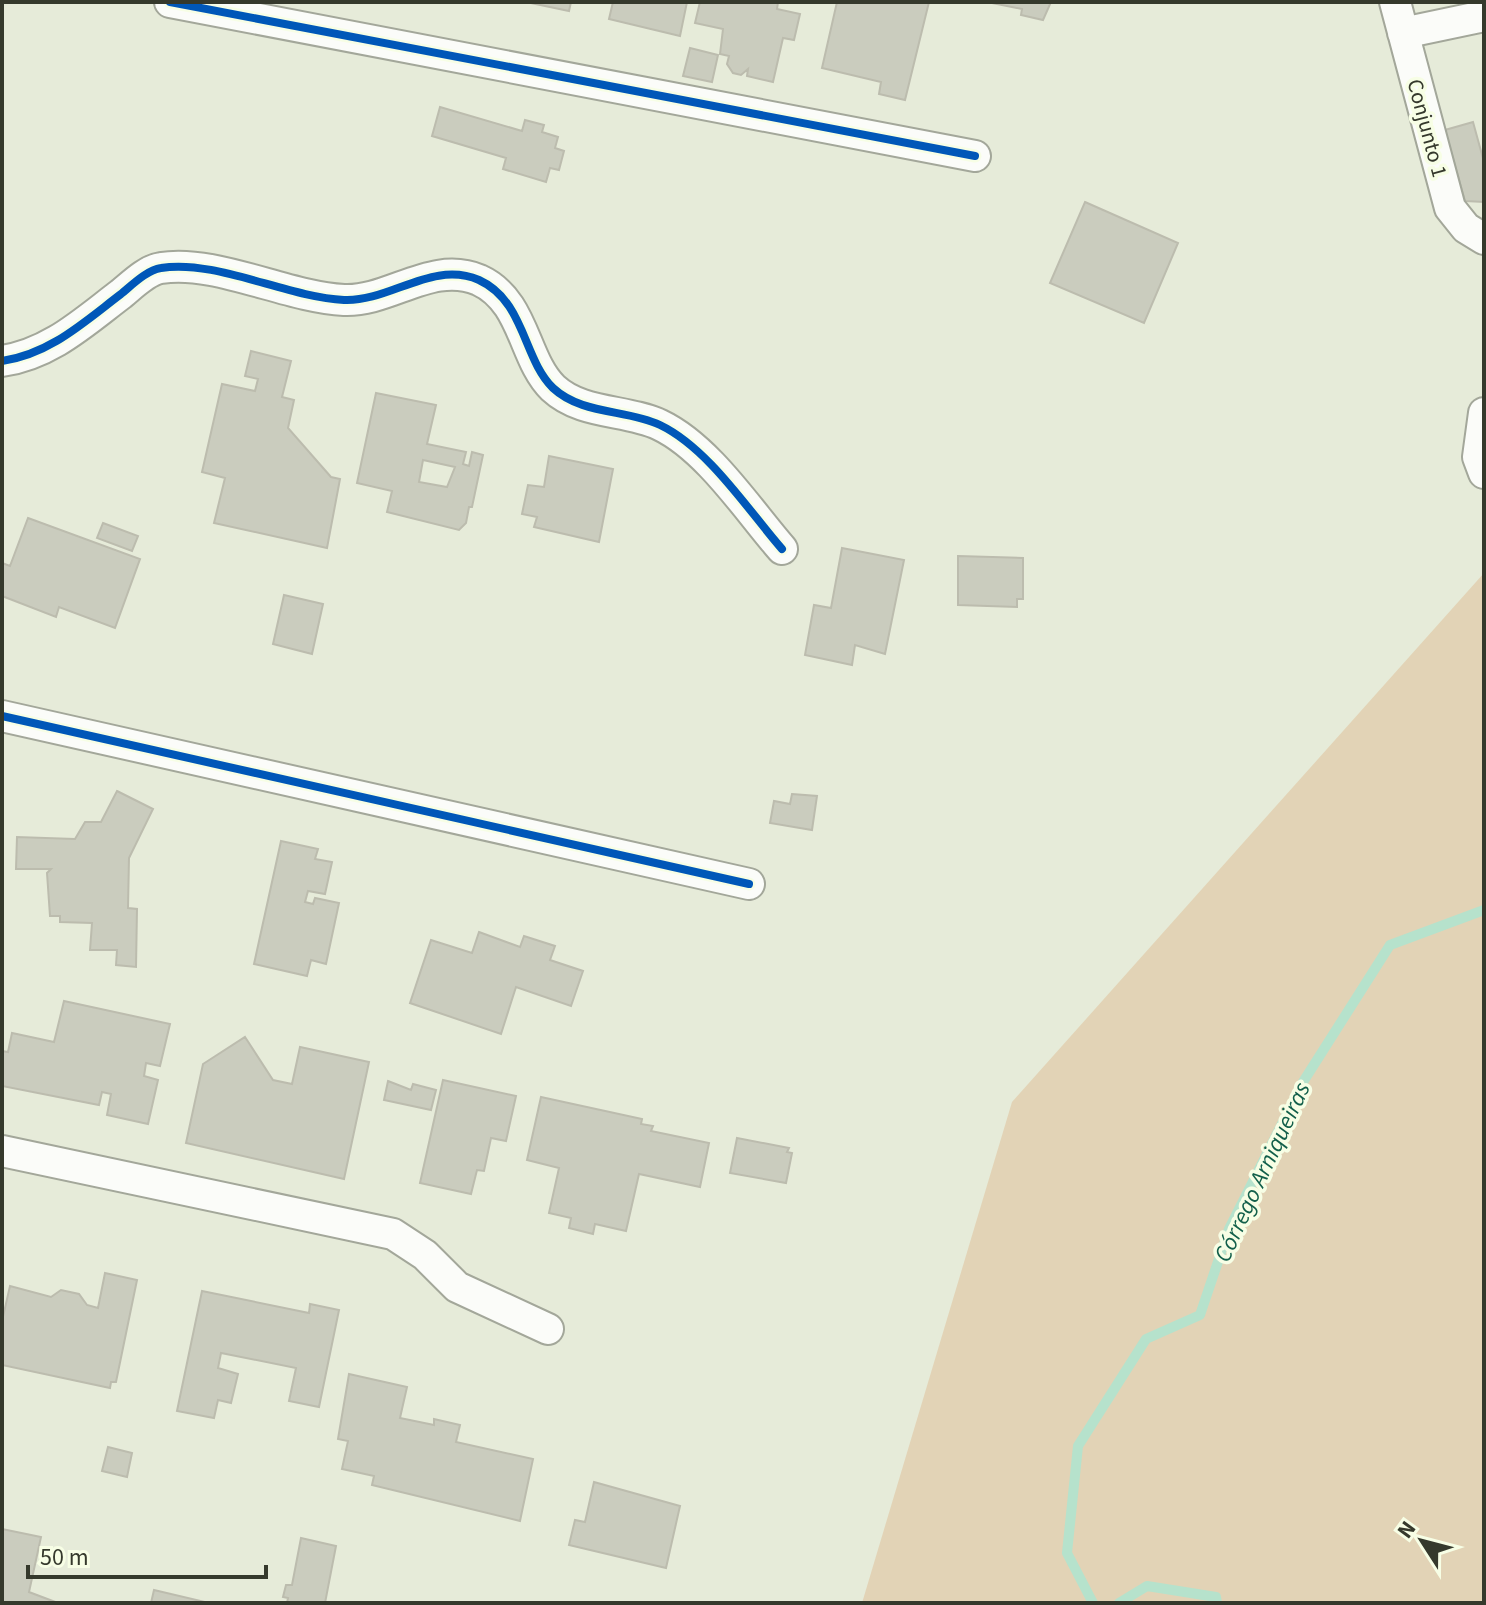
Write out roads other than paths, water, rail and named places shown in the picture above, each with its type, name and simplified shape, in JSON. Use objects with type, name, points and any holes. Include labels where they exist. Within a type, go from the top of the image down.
[{"type":"street","points":[[170,2],[975,156]]},
{"type":"street","name":"Conjunto 1","points":[[1395,2],[1450,208],[1466,228],[1484,239]]},
{"type":"street","points":[[1403,33],[1484,16]]},
{"type":"street","points":[[2,361],[28,357],[66,336],[156,268],[185,265],[307,295],[348,300],[439,276],[468,276],[498,293],[514,314],[553,388],[575,402],[640,418],[683,439],[782,549]]},
{"type":"street","points":[[1484,413],[1478,457],[1484,473]]},
{"type":"street","points":[[2,716],[749,884]]},
{"type":"street","points":[[2,1151],[393,1234],[425,1255],[457,1287],[548,1329]]},
{"type":"waterway","name":"Córrego Arniqueiras","points":[[1093,1603],[1067,1553],[1078,1446],[1146,1339],[1200,1315],[1229,1229],[1303,1082],[1390,945],[1484,910]]},
{"type":"waterway","name":"Córrego Arniqueiras","points":[[1119,1603],[1147,1586],[1216,1597],[1217,1603]]}]
